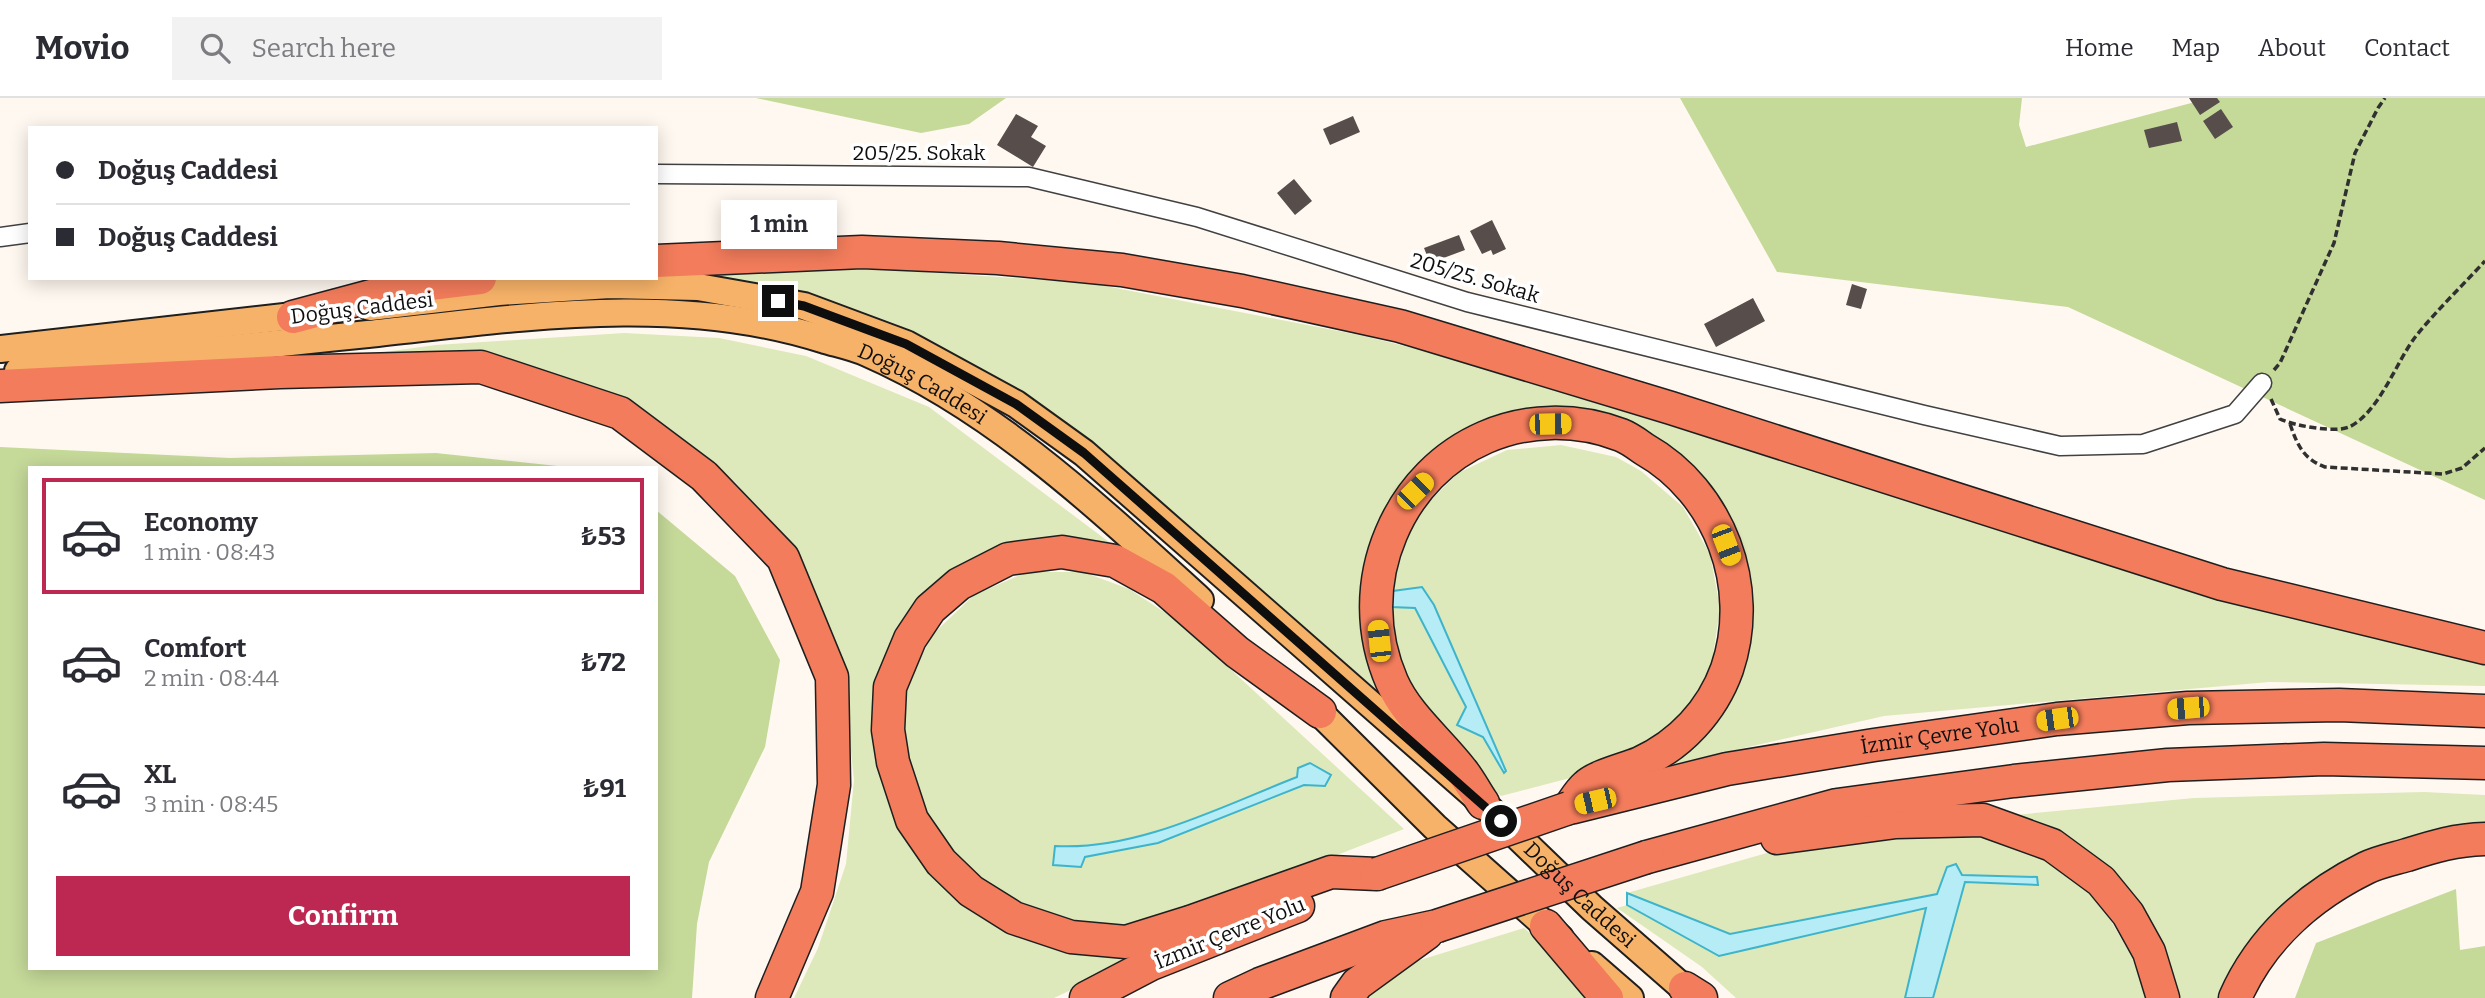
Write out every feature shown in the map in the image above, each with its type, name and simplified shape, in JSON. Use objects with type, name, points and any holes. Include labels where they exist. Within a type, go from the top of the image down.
[{"type":"highway","points":[[658,261],[862,252],[998,258],[1122,270],[1242,291],[1400,326],[1671,408],[2222,584],[2485,648]]},
{"type":"highway","points":[[293,317],[405,287],[463,280]]},
{"type":"highway","points":[[0,386],[280,372],[481,367],[620,413],[704,476],[783,558],[832,677],[834,785],[817,892],[772,998]]},
{"type":"highway","points":[[1483,803],[1463,772],[1410,710],[1392,682],[1379,641],[1374,596],[1381,558],[1397,520],[1415,491],[1449,457],[1482,438],[1527,425],[1573,424],[1621,435],[1665,461],[1700,498],[1720,531],[1731,560],[1736,599],[1736,634],[1726,671],[1707,709],[1673,745],[1641,762],[1587,784],[1569,808]]},
{"type":"highway","points":[[1320,712],[1237,652],[1164,589],[1115,561],[1062,552],[1008,559],[959,584],[930,609],[910,639],[890,687],[888,730],[893,762],[912,820],[941,862],[971,891],[1014,918],[1071,937],[1126,942],[1331,872],[1377,874]]},
{"type":"highway","name":"İzmir Çevre Yolu","points":[[1086,998],[1151,964],[1377,874],[1569,808],[1727,769],[2057,719],[2188,708],[2339,705],[2485,711]]},
{"type":"highway","points":[[1230,998],[1385,937],[1437,926],[1647,857],[1837,805],[2014,781],[2168,765],[2324,759],[2485,763]]},
{"type":"highway","points":[[1647,857],[1896,822],[1983,820],[2052,845],[2101,881],[2128,914],[2144,942],[2163,998]]},
{"type":"highway","points":[[2235,998],[2243,979],[2276,932],[2316,897],[2368,867],[2456,840],[2485,839]]},
{"type":"highway","points":[[1347,998],[1357,984],[1437,926]]},
{"type":"highway","points":[[1546,926],[1607,998]]},
{"type":"main road","name":"Doğuş Caddesi","points":[[0,349],[499,292],[610,285],[698,287],[804,306],[906,344],[1016,404],[1084,453],[1483,803],[1592,908],[1693,995]]},
{"type":"main road","name":"Doğuş Caddesi","points":[[0,373],[540,315],[655,312],[712,315],[798,331],[867,353],[930,386],[999,428],[1098,508],[1320,712],[1435,827],[1630,998]]},
{"type":"street","name":"205/25. Sokak","points":[[658,174],[1029,177],[1196,218],[1467,302],[2060,446],[2143,444],[2235,414],[2262,383]]},
{"type":"street","points":[[0,237],[28,233]]},
{"type":"path","points":[[2385,98],[2355,153],[2334,243],[2280,363],[2262,383],[2280,419],[2290,424],[2347,428],[2366,415],[2415,337],[2485,261]]},
{"type":"path","points":[[2290,424],[2296,442],[2306,456],[2325,467],[2443,474],[2462,468],[2485,448]]},
{"type":"green space","points":[[756,98],[1006,98],[969,124],[921,133]]},
{"type":"green space","points":[[1680,98],[2022,98],[2019,125],[2026,147],[2210,98],[2485,98],[2485,500],[2068,307],[1777,272]]},
{"type":"green space","points":[[779,269],[893,270],[1090,283],[1364,336],[1425,351],[1752,451],[2220,598],[2485,663],[2485,686],[2269,682],[1884,716],[1674,764],[1674,756],[1693,743],[1738,558],[1625,433],[1474,436],[1375,542],[1389,700],[1240,574],[959,366],[671,277]]},
{"type":"green space","points":[[624,333],[719,338],[806,356],[929,407],[1133,560],[1054,545],[921,604],[881,768],[961,902],[1011,934],[1082,952],[1159,948],[1054,998],[794,998],[818,948],[846,864],[854,780],[845,695],[790,551],[736,483],[631,401],[511,360],[429,353],[288,365],[436,345]]},
{"type":"green space","points":[[1561,445],[1616,457],[1641,471],[1683,507],[1710,554],[1720,608],[1712,662],[1703,686],[1687,711],[1668,732],[1597,771],[1501,796],[1477,774],[1409,693],[1387,615],[1394,561],[1420,511],[1458,473],[1507,450]],"holes":[[[1434,605],[1506,770],[1503,772],[1483,737],[1457,725],[1467,707],[1415,608]]]},
{"type":"green space","points":[[0,447],[230,458],[436,453],[558,466],[28,466],[28,970],[658,970],[658,512],[735,576],[780,660],[765,747],[709,862],[697,924],[692,998],[0,998]]},
{"type":"green space","points":[[1027,572],[1083,572],[1129,589],[1178,621],[1404,829],[1152,927],[1073,927],[1033,907],[980,886],[937,847],[898,742],[907,685],[933,634],[974,595]],"holes":[[[1310,763],[1331,775],[1325,786],[1304,785],[1158,843],[1085,857],[1081,866],[1054,865],[1055,846],[1086,846],[1117,841],[1179,824],[1297,777],[1298,768]]]},
{"type":"green space","points":[[2424,792],[2485,795],[2485,828],[2345,868],[2221,998],[2169,998],[2151,937],[2004,816],[2194,798]]},
{"type":"green space","points":[[1919,831],[1993,836],[2047,858],[2084,887],[2111,921],[2138,967],[2145,998],[1933,998],[1964,882],[2038,885],[2036,877],[1962,875],[1956,864],[1947,867],[1937,894],[1730,934],[1627,893],[1791,846]]},
{"type":"green space","points":[[2456,889],[2460,950],[2485,946],[2485,998],[2295,998],[2316,943]]},
{"type":"green space","points":[[1627,905],[1719,956],[1927,908],[1905,998],[1736,998],[1702,967],[1617,908]]},
{"type":"green space","points":[[1524,928],[1555,955],[1592,998],[1356,998],[1404,965]]},
{"type":"water","points":[[1422,587],[1434,605],[1506,771],[1504,773],[1483,737],[1457,725],[1466,707],[1415,608],[1391,607],[1393,591]]},
{"type":"water","points":[[1310,763],[1331,775],[1325,786],[1304,785],[1158,843],[1085,857],[1081,867],[1053,865],[1055,846],[1086,846],[1117,841],[1179,824],[1297,777],[1298,768]]},
{"type":"water","points":[[1956,864],[1962,875],[2037,877],[2038,885],[1965,882],[1933,998],[1905,998],[1926,908],[1719,956],[1627,905],[1627,893],[1730,934],[1937,894],[1947,867]]},
{"type":"building","points":[[2189,98],[2217,98],[2220,102],[2200,115]]},
{"type":"building","points":[[2221,109],[2233,127],[2215,139],[2203,121]]},
{"type":"building","points":[[1016,114],[1038,126],[1031,137],[1046,146],[1033,167],[997,145]]},
{"type":"building","points":[[1353,116],[1360,132],[1330,145],[1323,129]]},
{"type":"building","points":[[2177,122],[2182,141],[2149,148],[2144,130]]},
{"type":"building","points":[[1294,179],[1312,201],[1295,215],[1277,193]]},
{"type":"building","points":[[1492,220],[1506,249],[1493,255],[1491,250],[1482,254],[1470,231]]},
{"type":"building","points":[[1459,235],[1465,250],[1430,263],[1424,248]]},
{"type":"building","points":[[1852,284],[1867,289],[1861,309],[1846,305]]},
{"type":"building","points":[[1753,298],[1765,321],[1716,347],[1704,324]]},
{"type":"route","points":[[778,301],[804,306],[906,344],[1016,404],[1084,453],[1501,821]]}]
